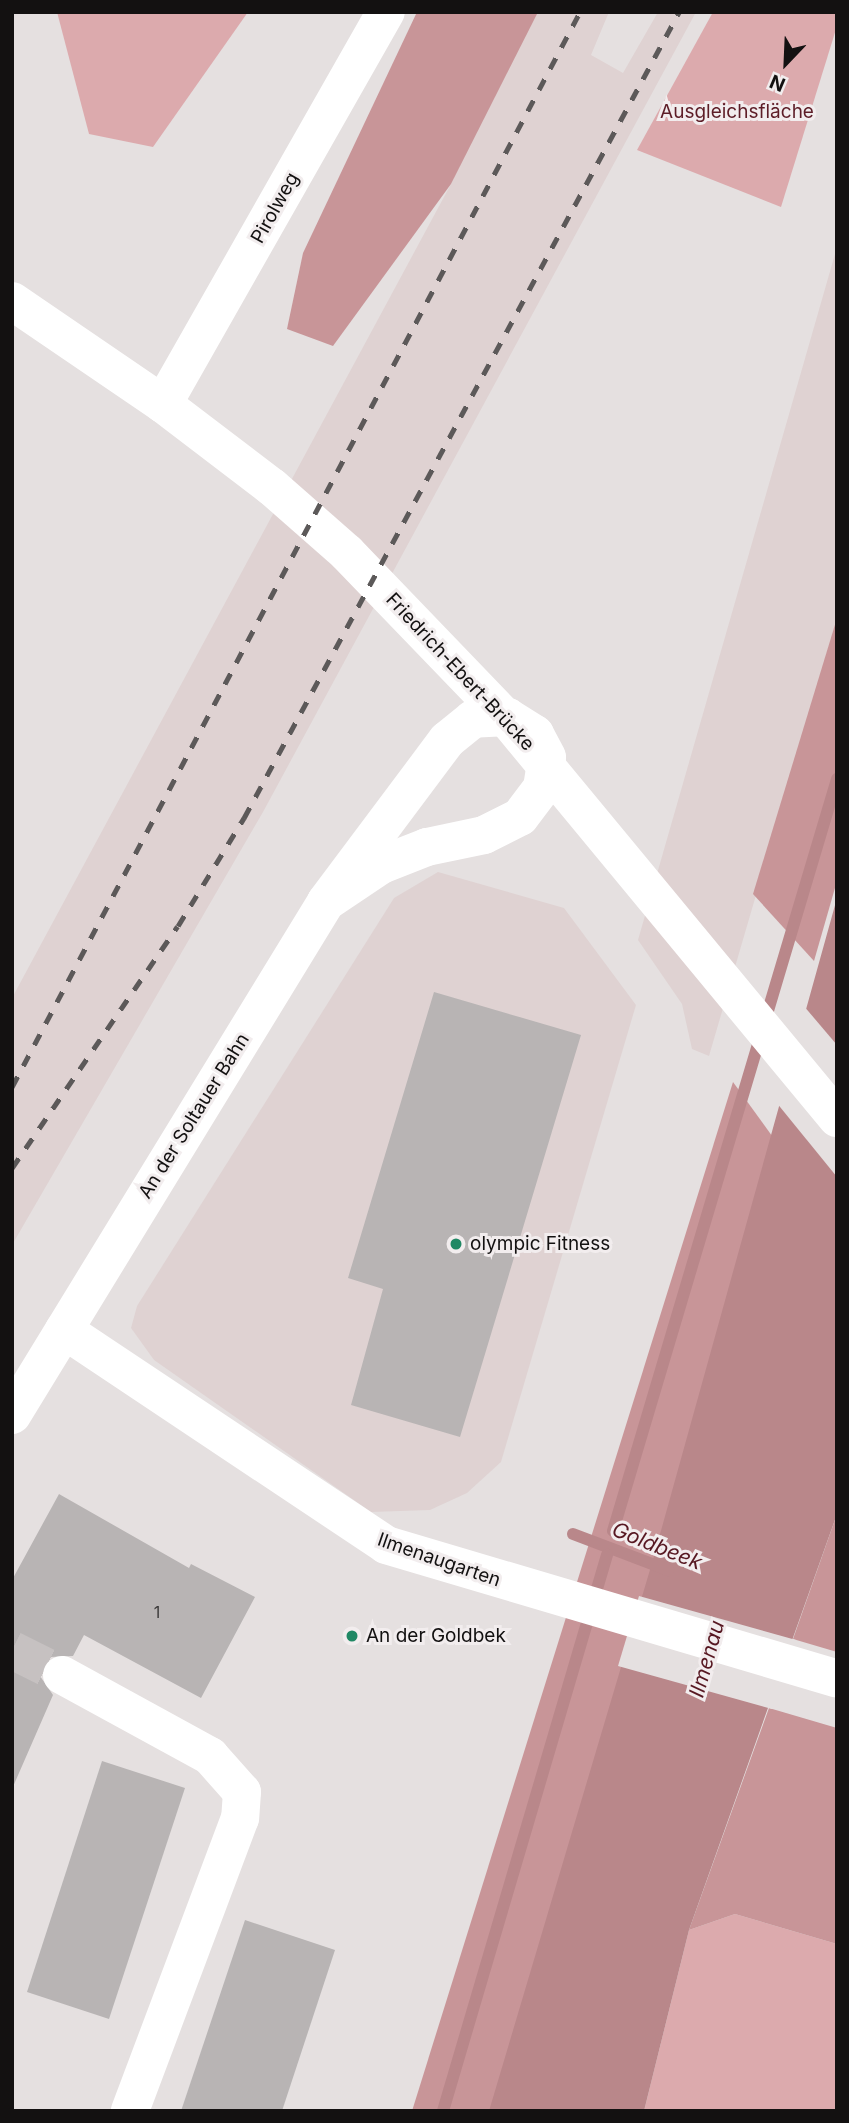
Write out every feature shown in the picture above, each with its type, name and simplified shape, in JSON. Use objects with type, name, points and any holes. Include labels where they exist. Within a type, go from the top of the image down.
[{"type":"street","name":"Pirolweg","points":[[163,404],[386,12]]},
{"type":"street","name":"Friedrich-Ebert-Brücke","points":[[12,301],[163,404],[272,487],[347,553],[507,719],[837,1118]]},
{"type":"street","name":"An der Soltauer Bahn","points":[[64,1330],[326,902],[447,740],[473,719],[508,717],[535,734],[547,757],[542,788],[520,817],[484,835],[427,847],[382,865],[326,902]]},
{"type":"street","points":[[12,1415],[64,1330]]},
{"type":"street","name":"Ilmenaugarten","points":[[64,1330],[370,1538],[418,1557],[837,1679]]},
{"type":"street","points":[[62,1675],[210,1756],[242,1792],[240,1818],[130,2111]]},
{"type":"shaded area","points":[[417,12],[538,12],[451,184],[333,346],[287,329],[303,253]]},
{"type":"shaded area","points":[[533,12],[609,12],[591,55],[623,73],[658,12],[696,12],[263,812],[12,1245],[12,998],[451,184]]},
{"type":"shaded area","points":[[837,247],[837,618],[709,1056],[692,1049],[682,1004],[638,940]]},
{"type":"shaded area","points":[[837,618],[837,881],[814,961],[753,894]]},
{"type":"shaded area","points":[[438,872],[564,908],[636,1005],[501,1462],[467,1493],[430,1510],[371,1512],[154,1360],[131,1328],[137,1306],[394,898]]},
{"type":"shaded area","points":[[733,1082],[780,1147],[492,2111],[412,2111]]},
{"type":"shaded area","points":[[837,1514],[837,1652],[793,1639]]},
{"type":"shaded area","points":[[769,1708],[837,1728],[837,1944],[735,1914],[689,1930]]},
{"type":"green space","points":[[57,12],[248,12],[153,147],[89,134]]},
{"type":"green space","name":"Ausgleichsfläche","points":[[713,12],[837,12],[837,26],[781,207],[637,150]]},
{"type":"green space","points":[[735,1914],[837,1944],[837,2111],[644,2111],[689,1930]]},
{"type":"water","name":"Ilmenau","points":[[837,898],[837,1514],[689,1930],[644,2111],[489,2111],[652,1563]]},
{"type":"pier","points":[[803,1005],[837,1045],[837,1177],[776,1102]]},
{"type":"pier","points":[[639,1596],[796,1640],[772,1709],[618,1666]]},
{"type":"building","points":[[434,992],[581,1035],[460,1437],[351,1405],[383,1289],[348,1278]]},
{"type":"building","points":[[59,1494],[189,1568],[191,1564],[255,1597],[201,1698],[84,1635],[73,1656],[50,1657],[40,1676],[53,1695],[12,1789],[12,1580]]},
{"type":"building","points":[[102,1761],[185,1788],[109,2019],[27,1992]]},
{"type":"building","points":[[245,1920],[335,1950],[282,2111],[181,2111]]},
{"type":"waterway","points":[[613,1531],[837,779]]},
{"type":"waterway","name":"Goldbeek","points":[[573,1534],[668,1570]]},
{"type":"waterway","points":[[443,2111],[607,1555]]},
{"type":"tunnel","points":[[12,1650],[62,1675]]},
{"type":"railway","points":[[12,1087],[580,12]]},
{"type":"railway","points":[[12,1168],[178,926],[244,818],[679,12]]},
{"type":"place","name":"olympic Fitness","points":[[456,1244]]},
{"type":"place","name":"An der Goldbek","points":[[352,1636]]}]
